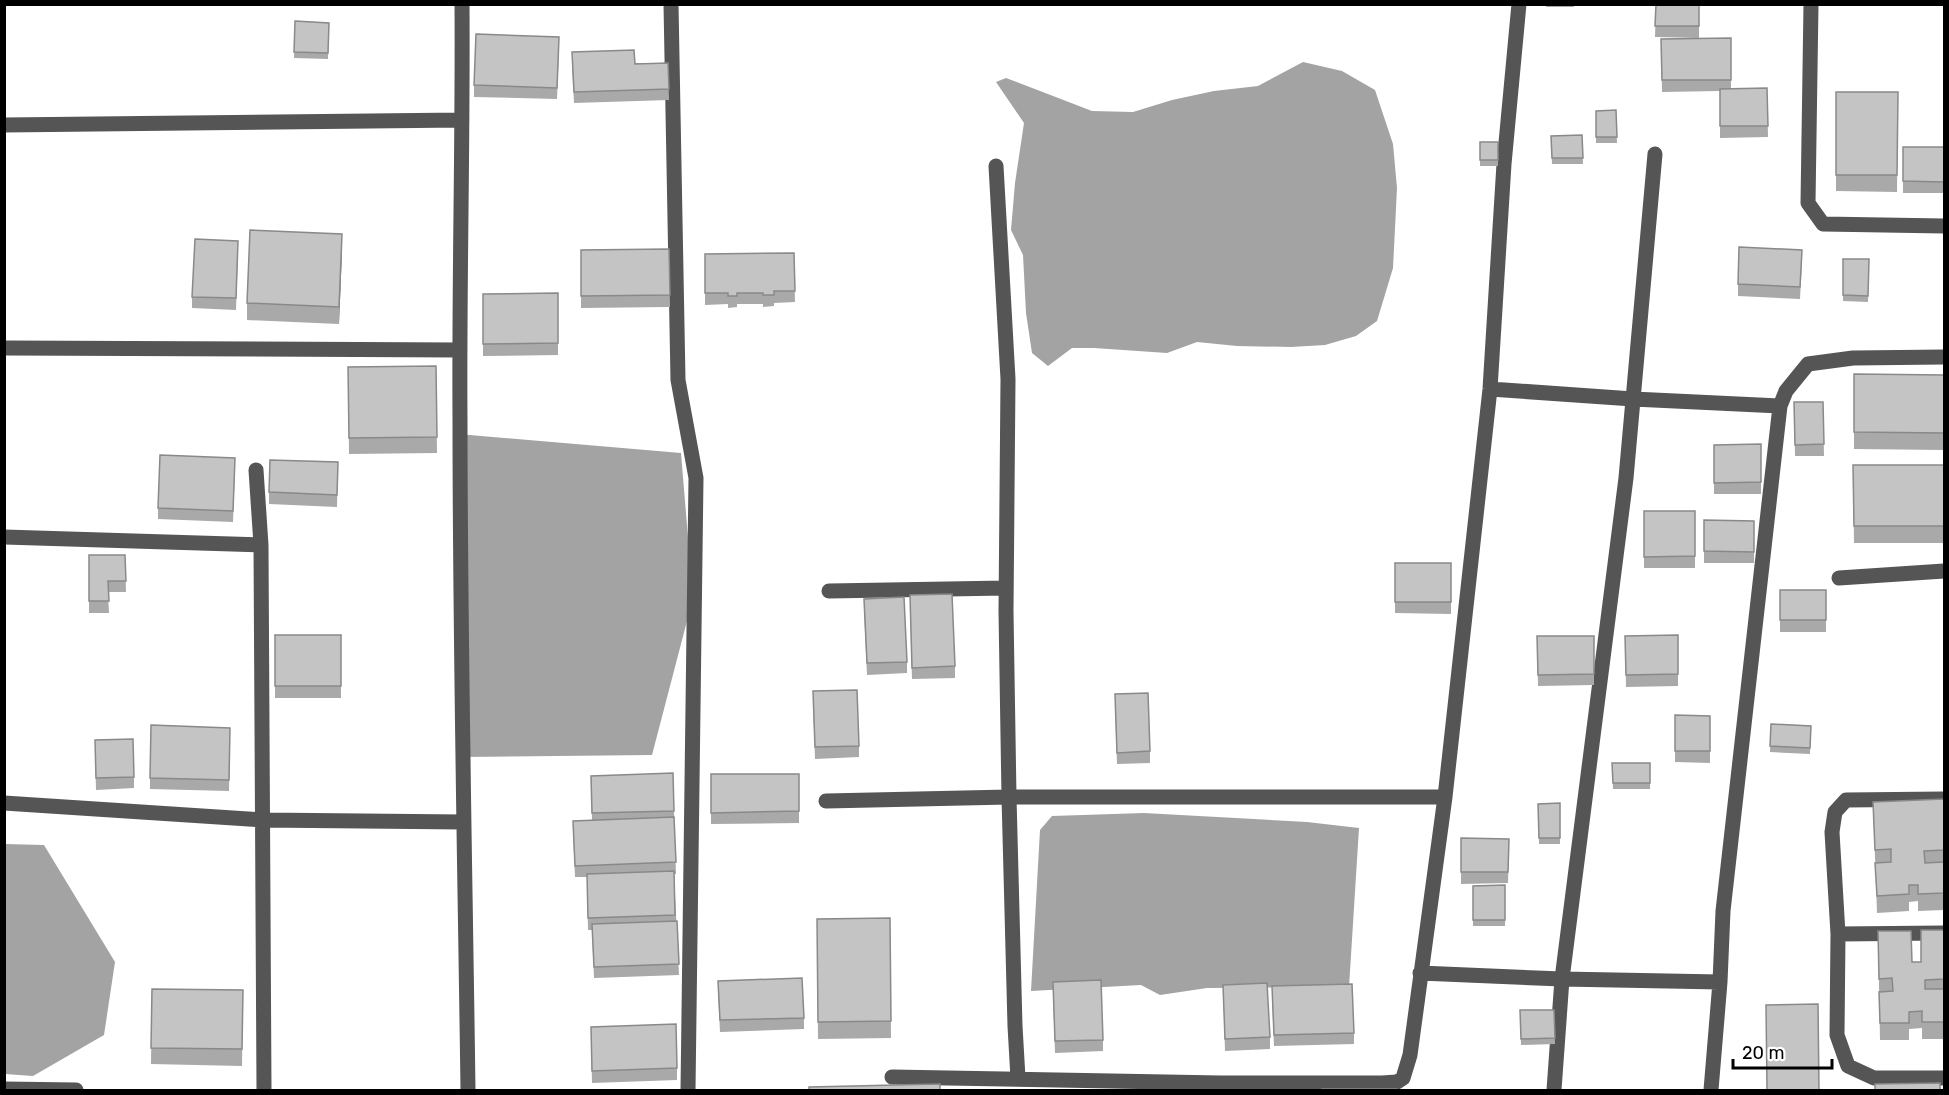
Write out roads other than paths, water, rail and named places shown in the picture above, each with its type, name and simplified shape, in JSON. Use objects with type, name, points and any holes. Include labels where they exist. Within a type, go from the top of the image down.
[{"type":"street","points":[[462,4],[460,350],[463,822],[468,1090]]},
{"type":"street","points":[[671,4],[678,380],[696,478],[688,1090]]},
{"type":"street","points":[[892,1077],[1018,1078],[1221,1087],[1397,1082],[1403,1078],[1410,1055],[1445,797],[1490,389],[1504,164],[1519,4]]},
{"type":"street","points":[[1811,4],[1808,203],[1823,224],[1944,226]]},
{"type":"street","points":[[4,125],[462,120]]},
{"type":"street","points":[[1554,1090],[1562,979],[1626,478],[1655,154]]},
{"type":"street","points":[[996,166],[1008,379],[1006,588],[1014,1014],[1018,1078]]},
{"type":"street","points":[[4,348],[460,350]]},
{"type":"street","points":[[1711,1090],[1723,911],[1780,406],[1786,391],[1808,364],[1853,358],[1944,357]]},
{"type":"street","points":[[1490,389],[1780,406]]},
{"type":"street","points":[[256,470],[261,544],[264,1090]]},
{"type":"street","points":[[4,537],[261,544]]},
{"type":"street","points":[[1839,578],[1944,571]]},
{"type":"street","points":[[829,591],[1006,588]]},
{"type":"street","points":[[826,801],[1009,797],[1445,797]]},
{"type":"street","points":[[1944,799],[1846,800],[1835,812],[1832,832],[1838,934],[1837,1035],[1848,1066],[1874,1078],[1944,1078]]},
{"type":"street","points":[[4,803],[262,820],[463,822]]},
{"type":"street","points":[[1838,934],[1944,933]]},
{"type":"street","points":[[1420,973],[1719,982]]},
{"type":"street","points":[[4,1089],[76,1090]]}]
